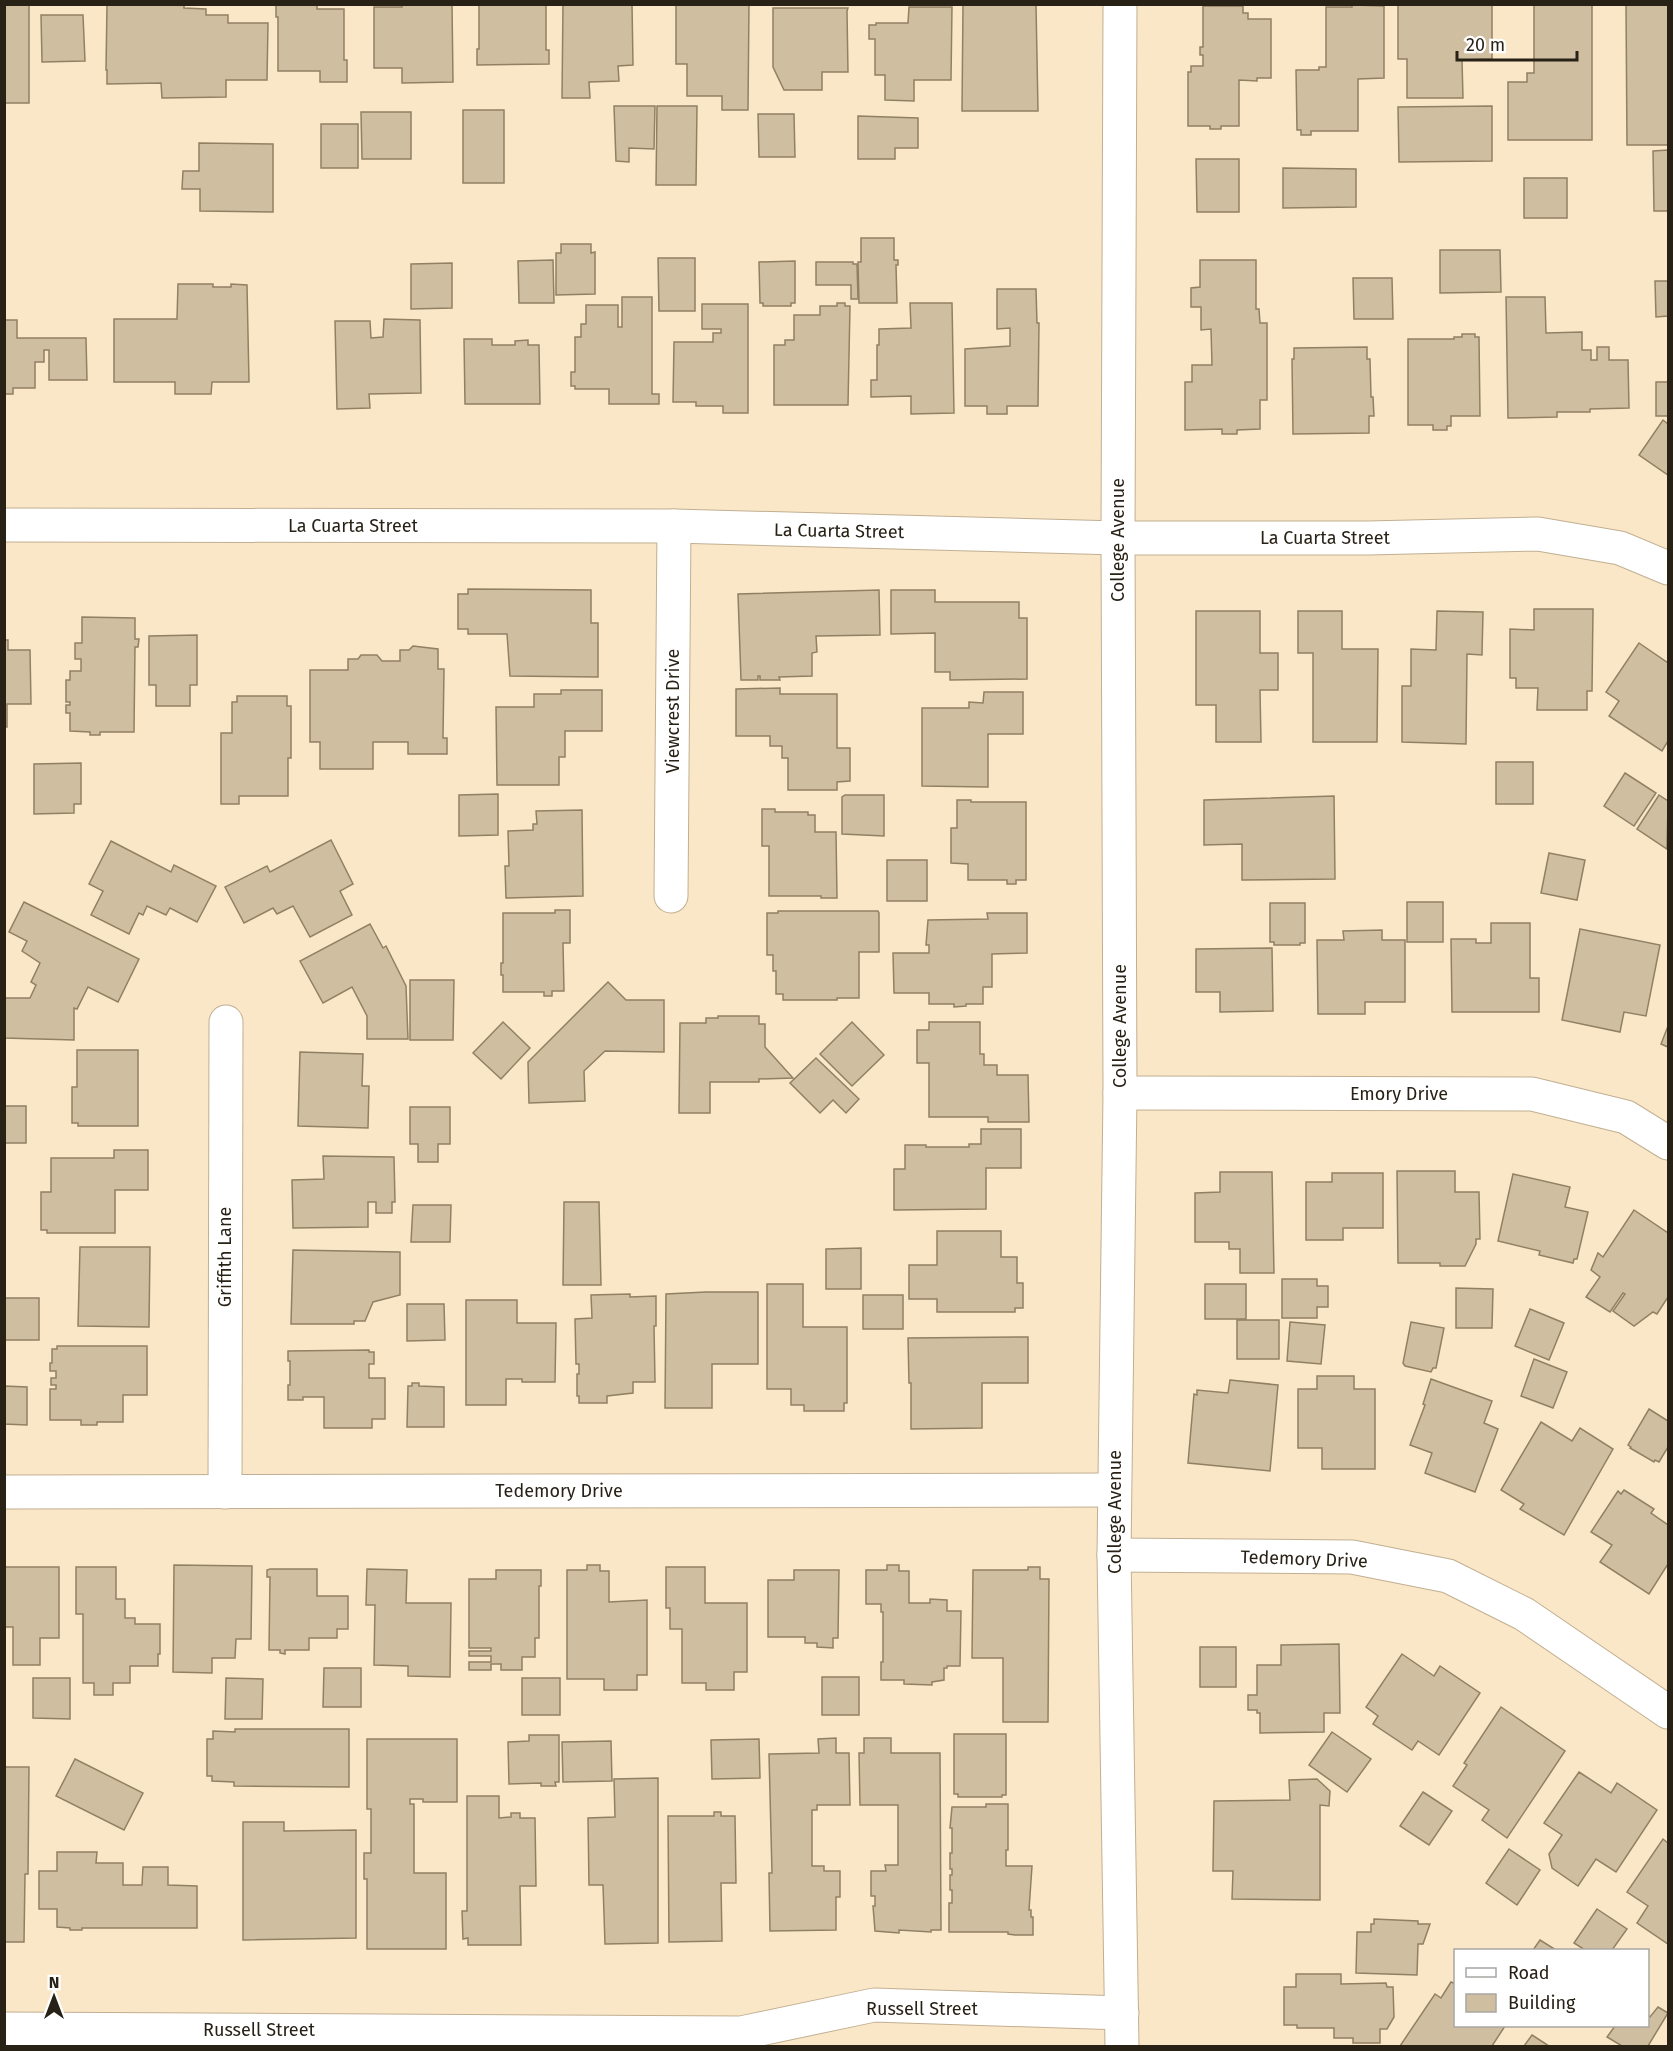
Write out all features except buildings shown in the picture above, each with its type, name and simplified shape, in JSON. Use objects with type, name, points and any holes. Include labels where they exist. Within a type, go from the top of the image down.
[{"type":"street","name":"College Avenue","points":[[1120,4],[1118,538],[1120,1093],[1114,1555],[1122,2046]]},
{"type":"street","name":"La Cuarta Street","points":[[4,525],[674,526],[1118,538],[1368,538],[1538,534],[1620,548],[1668,568]]},
{"type":"street","name":"Viewcrest Drive","points":[[671,896],[674,526]]},
{"type":"street","name":"Griffith Lane","points":[[225,1492],[226,1022]]},
{"type":"street","name":"Emory Drive","points":[[1120,1093],[1532,1094],[1626,1117],[1668,1143]]},
{"type":"street","name":"Tedemory Drive","points":[[4,1492],[1114,1490]]},
{"type":"street","name":"Tedemory Drive","points":[[1114,1555],[1352,1557],[1448,1576],[1524,1614],[1668,1712]]},
{"type":"street","name":"Russell Street","points":[[4,2029],[741,2033],[874,2006],[1122,2013]]}]
